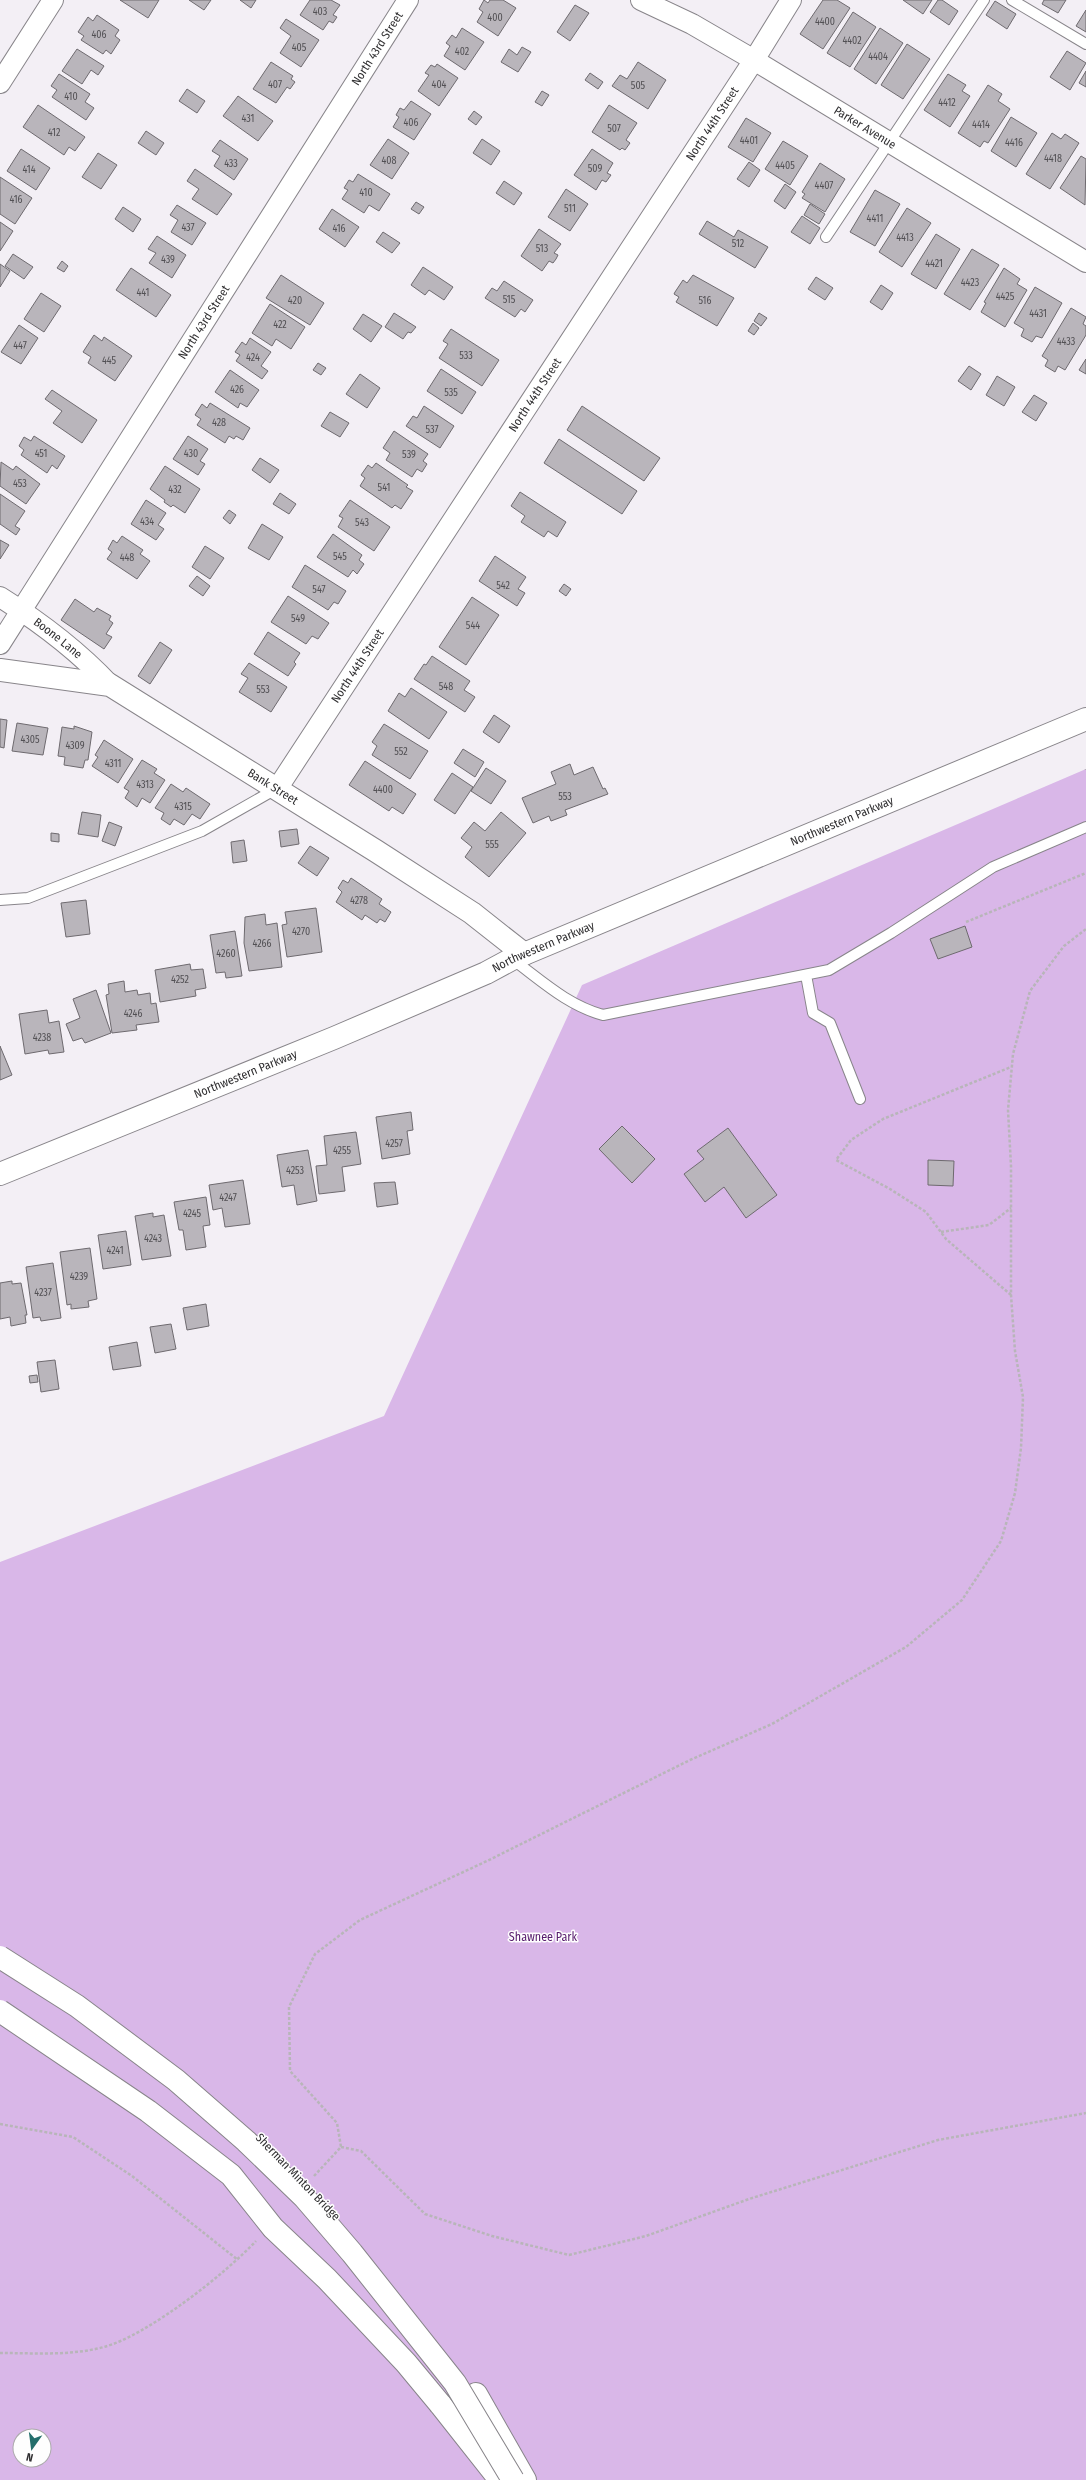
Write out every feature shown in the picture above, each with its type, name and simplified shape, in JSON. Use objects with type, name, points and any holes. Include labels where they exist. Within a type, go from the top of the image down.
[{"type":"main road","name":"Bank Street","points":[[0,670],[110,685],[472,913],[518,957]]},
{"type":"main road","name":"Northwestern Parkway","points":[[0,1174],[334,1038],[486,973],[518,957],[1086,719]]},
{"type":"main road","name":"Sherman Minton Bridge","points":[[0,1942],[90,2001],[220,2101],[329,2208],[382,2268],[431,2330],[476,2394],[525,2480]]},
{"type":"main road","points":[[0,1957],[77,2006],[176,2080],[246,2141],[304,2198],[352,2253],[455,2383],[513,2480]]},
{"type":"main road","points":[[0,2011],[148,2111],[231,2174],[273,2228],[327,2279],[406,2363],[500,2480]]},
{"type":"street","points":[[0,84],[53,0]]},
{"type":"street","name":"North 43rd Street","points":[[0,644],[20,610],[408,0]]},
{"type":"street","name":"Parker Avenue","points":[[641,0],[692,24],[754,60],[1086,262]]},
{"type":"street","name":"North 44th Street","points":[[277,789],[754,60],[791,0]]},
{"type":"street","name":"Boone Lane","points":[[0,597],[20,610],[88,662],[110,685]]},
{"type":"lane","points":[[826,236],[984,0]]},
{"type":"lane","points":[[1012,0],[1086,44]]},
{"type":"lane","points":[[0,900],[28,898],[202,831],[277,789]]},
{"type":"lane","points":[[518,957],[568,1001],[583,1010],[603,1015],[829,970],[993,867],[1086,827]]},
{"type":"lane","points":[[806,975],[813,1013],[830,1023],[860,1099]]},
{"type":"path","points":[[966,922],[1086,874]]},
{"type":"path","points":[[341,2147],[337,2123],[290,2071],[289,2007],[314,1954],[360,1920],[487,1861],[690,1760],[772,1724],[906,1647],[962,1600],[1001,1541],[1015,1493],[1021,1448],[1024,1397],[1015,1351],[1011,1295],[1011,1208],[1008,1110],[1013,1054],[1030,991],[1064,946],[1086,929]]},
{"type":"path","points":[[1011,1295],[946,1239],[926,1212],[890,1189],[836,1160],[851,1140],[884,1119],[1012,1067]]},
{"type":"path","points":[[941,1232],[989,1224],[1011,1208]]},
{"type":"path","points":[[341,2147],[362,2151],[426,2214],[492,2236],[569,2255],[646,2236],[749,2199],[938,2140],[1086,2113]]},
{"type":"path","points":[[0,2124],[73,2137],[132,2176],[236,2262]]},
{"type":"path","points":[[310,2182],[341,2147]]},
{"type":"path","points":[[0,2353],[58,2352],[104,2347],[148,2326],[236,2262],[257,2239]]},
{"type":"green space","name":"Shawnee Park","points":[[1086,769],[1086,2480],[0,2480],[0,1562],[384,1416],[582,985]]},
{"type":"building","points":[[120,0],[159,0],[148,18]]},
{"type":"building","points":[[189,0],[211,0],[204,10]]},
{"type":"building","points":[[240,0],[256,0],[251,8]]},
{"type":"building","points":[[310,0],[331,0],[340,5],[333,15],[337,17],[333,23],[329,21],[323,30],[300,15]]},
{"type":"building","points":[[484,0],[488,3],[490,0],[503,0],[516,8],[498,36],[477,22],[483,12],[479,9]]},
{"type":"building","points":[[823,0],[837,0],[850,8],[823,49],[800,34]]},
{"type":"building","points":[[903,0],[932,0],[923,14]]},
{"type":"building","points":[[938,0],[942,0],[958,11],[949,25],[930,12]]},
{"type":"building","points":[[1044,0],[1066,0],[1058,13],[1042,4]]},
{"type":"building","points":[[995,1],[1016,14],[1007,29],[986,15]]},
{"type":"building","points":[[575,5],[589,13],[570,41],[557,32]]},
{"type":"building","points":[[1086,10],[1086,32],[1076,26]]},
{"type":"building","points":[[853,12],[876,27],[850,67],[827,53]]},
{"type":"building","points":[[97,15],[119,30],[115,36],[120,40],[111,54],[106,50],[103,54],[81,40],[84,36],[78,32],[88,17],[93,21]]},
{"type":"building","points":[[286,19],[319,40],[301,67],[280,53],[291,36],[280,28]]},
{"type":"building","points":[[462,28],[484,42],[465,70],[444,56],[450,46],[446,43],[452,35],[456,38]]},
{"type":"building","points":[[880,28],[903,43],[876,84],[854,69]]},
{"type":"building","points":[[907,44],[930,59],[903,99],[881,85]]},
{"type":"building","points":[[522,47],[531,52],[518,72],[501,62],[509,49],[517,55]]},
{"type":"building","points":[[77,49],[104,66],[98,75],[91,70],[82,84],[62,71]]},
{"type":"building","points":[[1067,51],[1086,63],[1070,90],[1050,77]]},
{"type":"building","points":[[271,62],[293,76],[291,79],[295,82],[290,89],[287,87],[276,103],[253,89]]},
{"type":"building","points":[[638,62],[666,80],[648,109],[612,86],[620,75],[627,79]]},
{"type":"building","points":[[437,64],[458,78],[439,106],[418,91],[429,75],[425,73],[431,65],[435,67]]},
{"type":"building","points":[[1086,71],[1086,87],[1079,83]]},
{"type":"building","points":[[590,73],[603,82],[598,89],[585,80]]},
{"type":"building","points":[[59,74],[90,94],[85,102],[94,108],[86,120],[52,97],[57,90],[51,86]]},
{"type":"building","points":[[948,74],[966,85],[962,91],[970,96],[950,127],[924,110]]},
{"type":"building","points":[[988,85],[1002,94],[998,101],[1010,109],[988,143],[984,141],[980,147],[958,133]]},
{"type":"building","points":[[187,89],[205,101],[197,113],[179,101]]},
{"type":"building","points":[[542,91],[549,95],[542,106],[535,102]]},
{"type":"building","points":[[238,96],[273,121],[258,141],[223,116]]},
{"type":"building","points":[[411,101],[431,114],[414,140],[393,127],[399,117],[396,115],[400,108],[404,110]]},
{"type":"building","points":[[38,105],[85,137],[75,151],[69,147],[64,155],[23,127]]},
{"type":"building","points":[[609,105],[637,123],[626,140],[630,143],[625,150],[622,148],[620,150],[592,132]]},
{"type":"building","points":[[474,111],[482,117],[476,125],[468,119]]},
{"type":"building","points":[[1011,117],[1037,133],[1016,167],[991,151]]},
{"type":"building","points":[[746,118],[771,133],[753,162],[728,147]]},
{"type":"building","points":[[146,131],[164,143],[156,155],[138,143]]},
{"type":"building","points":[[1052,133],[1061,139],[1065,134],[1079,143],[1050,189],[1026,174]]},
{"type":"building","points":[[388,139],[409,153],[392,179],[370,165]]},
{"type":"building","points":[[482,139],[500,151],[491,165],[473,153]]},
{"type":"building","points":[[220,140],[248,159],[234,180],[214,166],[220,156],[212,151]]},
{"type":"building","points":[[783,141],[808,156],[790,185],[765,169]]},
{"type":"building","points":[[21,149],[50,168],[36,190],[7,171]]},
{"type":"building","points":[[592,149],[613,163],[607,173],[611,175],[606,182],[602,180],[596,190],[574,175]]},
{"type":"building","points":[[98,153],[117,165],[101,189],[82,177]]},
{"type":"building","points":[[1081,156],[1086,159],[1085,205],[1060,188]]},
{"type":"building","points":[[749,162],[760,170],[749,187],[737,179]]},
{"type":"building","points":[[820,163],[845,179],[825,212],[802,198],[805,194],[802,192]]},
{"type":"building","points":[[195,169],[232,194],[217,215],[192,199],[199,189],[187,181]]},
{"type":"building","points":[[358,174],[390,194],[379,211],[369,205],[364,213],[342,199],[348,190],[344,188],[349,180],[353,182]]},
{"type":"building","points":[[0,177],[32,198],[15,224],[0,214]]},
{"type":"building","points":[[504,181],[522,193],[514,205],[496,193]]},
{"type":"building","points":[[785,184],[796,192],[785,209],[774,201]]},
{"type":"building","points":[[566,189],[588,204],[570,231],[548,217]]},
{"type":"building","points":[[875,190],[900,204],[875,246],[850,232]]},
{"type":"building","points":[[416,202],[424,207],[419,214],[411,209]]},
{"type":"building","points":[[810,204],[825,214],[819,224],[804,215]]},
{"type":"building","points":[[177,205],[206,223],[192,245],[171,232],[178,220],[170,215]]},
{"type":"building","points":[[123,207],[141,219],[133,232],[115,219]]},
{"type":"building","points":[[907,208],[931,223],[902,267],[879,252]]},
{"type":"building","points":[[332,209],[359,227],[345,247],[319,229]]},
{"type":"building","points":[[802,216],[820,228],[810,244],[791,232]]},
{"type":"building","points":[[707,221],[734,237],[738,230],[768,247],[755,268],[699,234]]},
{"type":"building","points":[[0,222],[13,231],[0,251]]},
{"type":"building","points":[[539,229],[561,244],[554,253],[558,255],[556,259],[553,263],[549,261],[542,271],[521,256]]},
{"type":"building","points":[[383,232],[400,243],[392,253],[376,242]]},
{"type":"building","points":[[936,234],[960,249],[936,289],[911,274]]},
{"type":"building","points":[[157,236],[186,255],[172,278],[149,263],[156,253],[148,249]]},
{"type":"building","points":[[972,249],[999,265],[970,310],[944,294]]},
{"type":"building","points":[[13,254],[33,267],[24,279],[5,266]]},
{"type":"building","points":[[62,261],[68,266],[64,272],[57,268]]},
{"type":"building","points":[[0,264],[10,271],[0,287]]},
{"type":"building","points":[[423,267],[453,287],[444,300],[429,290],[425,295],[411,285]]},
{"type":"building","points":[[131,268],[171,295],[156,317],[116,290]]},
{"type":"building","points":[[1004,268],[1020,279],[1017,284],[1027,290],[1005,327],[981,312],[986,303],[984,302]]},
{"type":"building","points":[[281,275],[324,303],[310,325],[266,298]]},
{"type":"building","points":[[693,275],[734,298],[717,326],[676,302],[679,297],[674,294],[675,292],[683,280],[687,283]]},
{"type":"building","points":[[816,277],[833,288],[825,300],[808,289]]},
{"type":"building","points":[[504,281],[533,300],[525,312],[521,309],[515,317],[485,298],[492,288],[497,291]]},
{"type":"building","points":[[881,285],[893,293],[882,310],[870,302]]},
{"type":"building","points":[[1035,287],[1062,303],[1042,338],[1036,336],[1032,342],[1021,336],[1024,329],[1014,323]]},
{"type":"building","points":[[41,293],[61,306],[44,332],[24,319]]},
{"type":"building","points":[[270,304],[305,327],[291,349],[276,339],[272,346],[252,333]]},
{"type":"building","points":[[1071,308],[1086,317],[1083,324],[1086,326],[1086,335],[1065,370],[1058,366],[1055,372],[1045,366],[1048,360],[1042,356]]},
{"type":"building","points":[[394,313],[416,327],[411,333],[408,332],[403,339],[385,327]]},
{"type":"building","points":[[759,313],[767,318],[761,326],[754,321]]},
{"type":"building","points":[[363,314],[382,326],[371,342],[353,329]]},
{"type":"building","points":[[753,323],[759,328],[754,335],[748,331]]},
{"type":"building","points":[[19,325],[38,338],[21,364],[1,352]]},
{"type":"building","points":[[451,329],[499,360],[482,386],[439,358],[448,344],[443,341]]},
{"type":"building","points":[[94,335],[102,341],[104,337],[132,356],[115,381],[88,363],[91,357],[83,352]]},
{"type":"building","points":[[250,338],[271,352],[261,366],[268,371],[262,379],[236,361],[240,355],[235,352],[242,342],[246,345]]},
{"type":"building","points":[[1086,359],[1086,374],[1079,370]]},
{"type":"building","points":[[318,363],[326,368],[321,375],[313,370]]},
{"type":"building","points":[[969,366],[981,374],[971,390],[958,381]]},
{"type":"building","points":[[441,369],[476,392],[462,414],[427,391]]},
{"type":"building","points":[[230,370],[259,390],[247,407],[240,403],[238,408],[215,392]]},
{"type":"building","points":[[360,374],[380,388],[367,408],[346,394]]},
{"type":"building","points":[[997,376],[1015,387],[1004,406],[986,395]]},
{"type":"building","points":[[52,390],[97,420],[82,443],[53,423],[62,411],[45,399]]},
{"type":"building","points":[[1034,395],[1047,403],[1036,421],[1022,412]]},
{"type":"building","points":[[210,403],[250,428],[243,440],[236,436],[234,439],[229,436],[225,443],[197,425],[201,419],[195,415],[202,404],[207,408]]},
{"type":"building","points":[[424,406],[454,426],[440,448],[406,426],[413,416],[417,418]]},
{"type":"building","points":[[582,406],[660,458],[644,481],[567,430]]},
{"type":"building","points":[[330,412],[349,423],[340,437],[321,426]]},
{"type":"building","points":[[394,431],[428,454],[423,461],[427,464],[422,472],[417,469],[412,477],[386,460],[390,453],[383,448]]},
{"type":"building","points":[[34,436],[65,456],[57,469],[52,465],[47,473],[21,455],[24,450],[19,446],[24,437],[31,441]]},
{"type":"building","points":[[188,436],[208,449],[200,461],[205,464],[198,475],[173,459]]},
{"type":"building","points":[[559,439],[637,491],[622,514],[544,463]]},
{"type":"building","points":[[260,458],[279,470],[270,483],[252,470]]},
{"type":"building","points":[[1,462],[13,470],[16,466],[40,484],[26,504],[0,486]]},
{"type":"building","points":[[376,463],[408,485],[406,487],[413,491],[401,509],[395,505],[392,508],[360,486],[365,478],[361,475],[368,465],[372,468]]},
{"type":"building","points":[[165,466],[200,489],[185,513],[173,505],[171,507],[164,502],[165,500],[150,489]]},
{"type":"building","points":[[520,492],[566,522],[557,537],[548,531],[544,537],[521,522],[525,516],[511,506]]},
{"type":"building","points":[[280,493],[296,504],[289,514],[273,504]]},
{"type":"building","points":[[0,494],[25,511],[15,526],[20,529],[16,535],[0,524]]},
{"type":"building","points":[[146,500],[166,513],[158,525],[164,529],[156,540],[131,524]]},
{"type":"building","points":[[350,500],[390,527],[374,551],[338,527],[343,518],[339,516]]},
{"type":"building","points":[[229,510],[236,515],[230,524],[223,518]]},
{"type":"building","points":[[262,524],[283,537],[269,560],[248,548]]},
{"type":"building","points":[[333,534],[362,555],[359,560],[364,564],[357,574],[353,570],[348,577],[317,557]]},
{"type":"building","points":[[122,536],[143,550],[140,554],[150,561],[137,579],[107,559],[112,552],[108,549],[113,540],[117,543]]},
{"type":"building","points":[[0,540],[9,545],[0,559]]},
{"type":"building","points":[[205,546],[224,558],[210,579],[192,567]]},
{"type":"building","points":[[495,556],[526,577],[518,589],[525,593],[517,606],[479,581]]},
{"type":"building","points":[[305,565],[346,591],[338,604],[334,602],[328,610],[292,587]]},
{"type":"building","points":[[197,576],[210,586],[203,596],[189,586]]},
{"type":"building","points":[[564,584],[571,589],[566,596],[559,591]]},
{"type":"building","points":[[288,596],[329,623],[318,639],[312,636],[306,644],[271,622]]},
{"type":"building","points":[[472,597],[499,615],[466,665],[439,647]]},
{"type":"building","points":[[75,599],[94,612],[97,608],[111,616],[109,620],[113,623],[106,634],[112,637],[104,649],[61,620]]},
{"type":"building","points":[[268,632],[300,653],[294,662],[296,664],[288,676],[254,654]]},
{"type":"building","points":[[160,642],[172,650],[150,684],[138,676]]},
{"type":"building","points":[[432,656],[470,681],[464,690],[475,697],[465,712],[414,679],[424,664],[426,665]]},
{"type":"building","points":[[249,663],[287,687],[271,712],[239,692],[248,678],[241,674]]},
{"type":"building","points":[[411,688],[447,712],[429,739],[388,711],[399,693],[405,697]]},
{"type":"building","points":[[494,715],[510,726],[499,743],[483,732]]},
{"type":"building","points":[[0,719],[7,720],[4,748],[0,747]]},
{"type":"building","points":[[17,723],[48,728],[43,755],[12,751]]},
{"type":"building","points":[[384,724],[428,751],[410,779],[372,755],[377,746],[372,742]]},
{"type":"building","points":[[74,726],[92,732],[88,760],[85,760],[83,768],[64,765],[65,757],[58,756],[62,727],[74,729]]},
{"type":"building","points":[[104,740],[133,759],[118,783],[92,766],[98,757],[95,755]]},
{"type":"building","points":[[463,749],[484,762],[475,777],[454,763]]},
{"type":"building","points":[[142,760],[157,769],[154,773],[165,780],[150,803],[142,798],[137,807],[125,798],[129,791],[124,788]]},
{"type":"building","points":[[365,761],[416,794],[403,814],[392,807],[389,811],[349,785]]},
{"type":"building","points":[[570,764],[574,775],[593,767],[603,789],[605,788],[608,794],[565,810],[567,815],[551,821],[549,816],[533,823],[522,798],[556,784],[551,772]]},
{"type":"building","points":[[486,768],[506,781],[491,804],[471,791]]},
{"type":"building","points":[[452,773],[473,787],[455,814],[434,800]]},
{"type":"building","points":[[171,784],[183,792],[186,788],[210,804],[200,819],[192,814],[184,825],[174,819],[170,825],[161,819],[164,813],[155,808]]},
{"type":"building","points":[[82,812],[101,815],[98,837],[78,834]]},
{"type":"building","points":[[501,812],[526,833],[489,877],[465,857],[472,847],[461,838],[474,822],[485,831]]},
{"type":"building","points":[[109,822],[122,827],[115,846],[102,841]]},
{"type":"building","points":[[297,829],[299,844],[281,847],[279,831]]},
{"type":"building","points":[[51,833],[59,834],[59,842],[51,841]]},
{"type":"building","points":[[244,840],[247,861],[233,863],[231,842]]},
{"type":"building","points":[[310,846],[329,858],[317,876],[298,863]]},
{"type":"building","points":[[351,878],[382,899],[379,904],[391,912],[385,922],[380,919],[377,923],[365,915],[362,920],[336,902],[342,892],[338,888],[343,880],[348,883]]},
{"type":"building","points":[[86,900],[90,934],[66,937],[61,903]]},
{"type":"building","points":[[316,908],[322,952],[287,957],[282,925],[287,924],[285,912]]},
{"type":"building","points":[[265,914],[266,925],[277,923],[282,967],[249,971],[244,943],[245,917]]},
{"type":"building","points":[[965,926],[972,947],[938,959],[930,939]]},
{"type":"building","points":[[235,931],[242,976],[226,978],[225,972],[216,973],[210,935]]},
{"type":"building","points":[[190,964],[191,970],[203,969],[206,988],[195,990],[196,996],[160,1002],[155,970]]},
{"type":"building","points":[[124,981],[125,992],[137,990],[138,995],[150,993],[151,1004],[156,1003],[159,1022],[136,1025],[137,1030],[112,1033],[106,995],[109,994],[108,984]]},
{"type":"building","points":[[96,990],[111,1033],[85,1043],[82,1038],[73,1041],[66,1024],[80,1018],[73,999]]},
{"type":"building","points":[[47,1010],[49,1023],[59,1021],[64,1052],[49,1054],[48,1050],[25,1054],[19,1014]]},
{"type":"building","points":[[0,1046],[12,1075],[0,1080]]},
{"type":"building","points":[[411,1112],[413,1130],[407,1131],[410,1154],[382,1159],[376,1117]]},
{"type":"building","points":[[622,1126],[655,1159],[632,1183],[599,1149]]},
{"type":"building","points":[[728,1128],[777,1195],[746,1218],[724,1187],[705,1202],[684,1174],[704,1159],[697,1151]]},
{"type":"building","points":[[356,1132],[361,1164],[342,1167],[345,1191],[319,1194],[316,1166],[327,1165],[324,1136]]},
{"type":"building","points":[[308,1150],[317,1201],[297,1205],[294,1185],[282,1187],[277,1155]]},
{"type":"building","points":[[928,1160],[954,1161],[953,1186],[928,1185]]},
{"type":"building","points":[[243,1180],[250,1224],[225,1227],[222,1208],[213,1210],[209,1185]]},
{"type":"building","points":[[395,1182],[398,1204],[377,1207],[374,1183]]},
{"type":"building","points":[[206,1197],[210,1225],[203,1226],[206,1247],[186,1250],[183,1230],[179,1230],[174,1202]]},
{"type":"building","points":[[153,1213],[153,1217],[164,1215],[171,1256],[142,1260],[135,1216]]},
{"type":"building","points":[[126,1231],[131,1265],[103,1269],[98,1235]]},
{"type":"building","points":[[90,1248],[97,1299],[88,1301],[89,1307],[71,1309],[71,1304],[67,1305],[60,1252]]},
{"type":"building","points":[[53,1263],[61,1318],[41,1321],[40,1317],[33,1318],[26,1267]]},
{"type":"building","points":[[12,1281],[12,1284],[21,1283],[27,1315],[25,1315],[26,1323],[11,1326],[10,1317],[0,1319],[0,1283]]},
{"type":"building","points":[[206,1304],[209,1326],[187,1330],[183,1308]]},
{"type":"building","points":[[171,1324],[176,1349],[155,1353],[150,1327]]},
{"type":"building","points":[[137,1342],[141,1366],[113,1370],[109,1347]]},
{"type":"building","points":[[55,1360],[59,1389],[41,1392],[37,1362]]},
{"type":"building","points":[[37,1375],[38,1382],[30,1383],[29,1376]]}]
